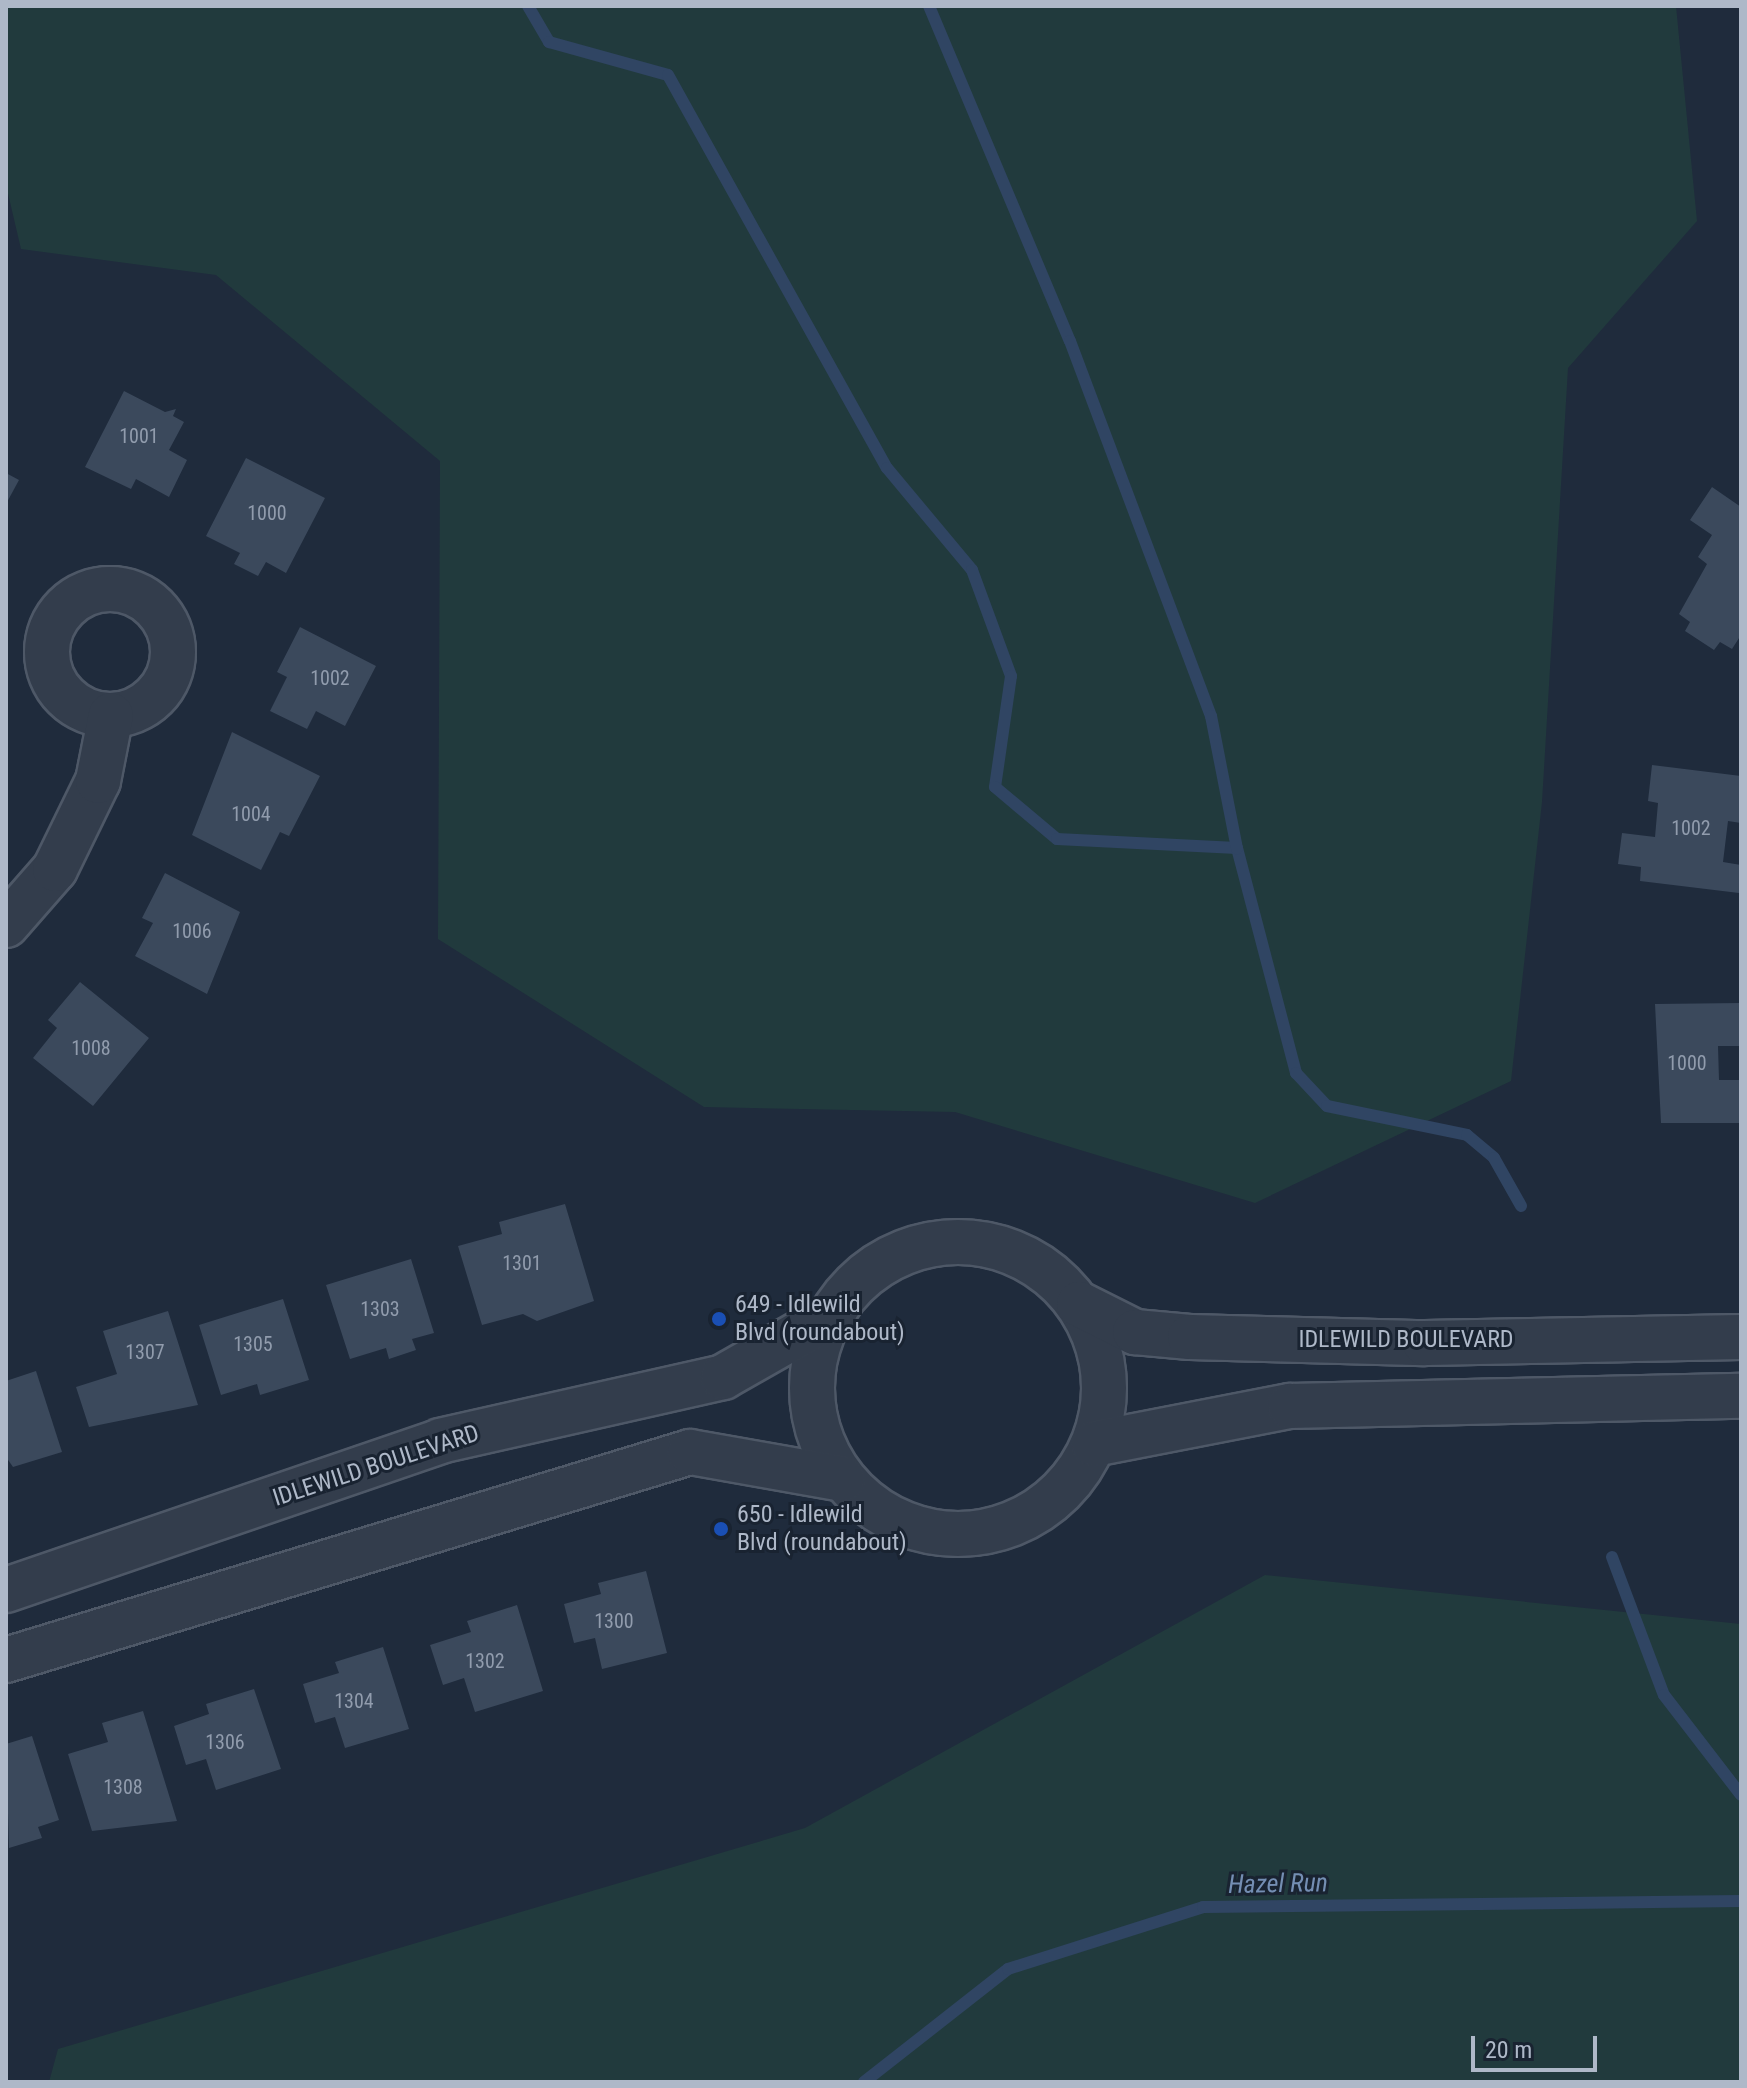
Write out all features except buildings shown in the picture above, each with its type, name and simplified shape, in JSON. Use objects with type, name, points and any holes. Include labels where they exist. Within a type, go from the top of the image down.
[{"type":"street","points":[[6,925],[55,869],[98,781],[111,715]]},
{"type":"street","points":[[6,1660],[690,1452],[843,1479],[911,1526],[954,1534],[998,1529],[1038,1511],[1071,1482],[1094,1444],[1105,1397],[1100,1348],[1079,1304],[1044,1268],[999,1246],[949,1241],[901,1252],[859,1280],[834,1314],[814,1357],[812,1399],[820,1438],[843,1479]]},
{"type":"street","name":"IDLEWILD BOULEVARD","points":[[1079,1304],[1135,1332],[1190,1337],[1425,1343],[1741,1337]]},
{"type":"street","name":"IDLEWILD BOULEVARD","points":[[6,1590],[440,1441],[723,1377],[834,1314]]},
{"type":"street","points":[[1094,1444],[1290,1406],[1741,1396]]},
{"type":"green space","points":[[6,6],[1676,6],[1697,221],[1568,368],[1542,802],[1511,1081],[1255,1203],[955,1112],[704,1107],[438,939],[440,461],[216,275],[21,249],[6,185]]},
{"type":"green space","points":[[1265,1575],[1741,1624],[1741,2082],[49,2082],[58,2049],[805,1828]]},
{"type":"waterway","points":[[528,6],[549,42],[668,75],[887,468],[972,570],[1011,676],[995,787],[1057,839],[1237,848],[1296,1073],[1327,1106],[1467,1135],[1494,1158],[1521,1206]]},
{"type":"waterway","points":[[929,6],[1070,341],[1211,716],[1237,848]]},
{"type":"waterway","points":[[1612,1557],[1664,1695],[1741,1795]]},
{"type":"waterway","name":"Hazel Run","points":[[864,2082],[1008,1969],[1203,1907],[1741,1901]]},
{"type":"place","name":"649 - Idlewild Blvd (roundabout)","points":[[719,1319]]},
{"type":"place","name":"650 - Idlewild Blvd (roundabout)","points":[[721,1529]]}]
